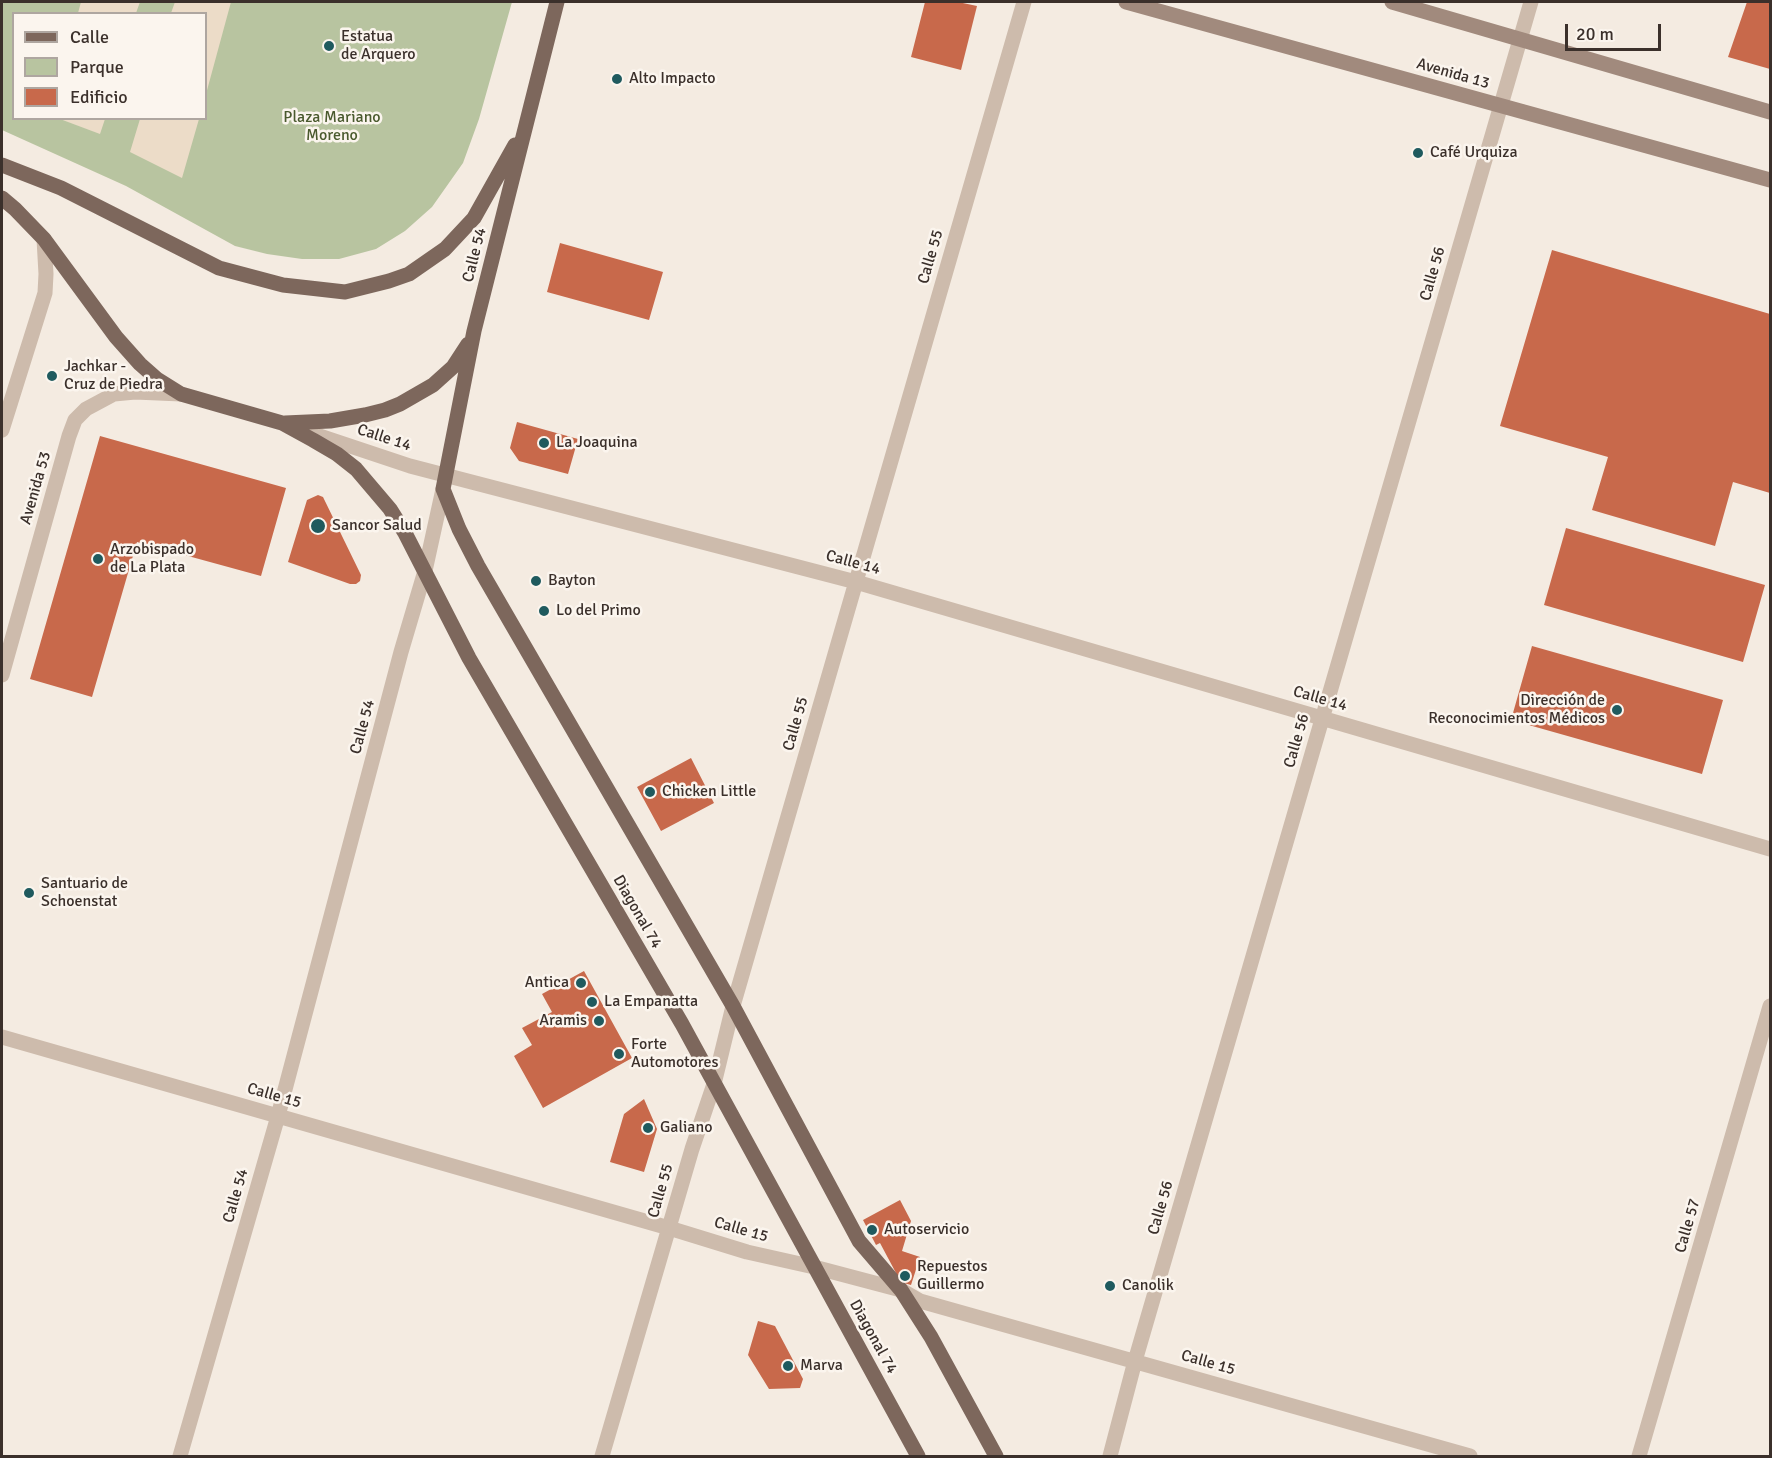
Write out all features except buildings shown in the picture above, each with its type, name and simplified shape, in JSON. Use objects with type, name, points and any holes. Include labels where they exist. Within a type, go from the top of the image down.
[{"type":"main road","name":"Calle 54","points":[[444,482],[474,331],[557,2]]},
{"type":"main road","name":"Avenida 13","points":[[1126,2],[1770,180]]},
{"type":"main road","points":[[1392,2],[1770,112]]},
{"type":"main road","points":[[2,165],[61,188],[219,268],[283,285],[345,292],[389,282],[409,274],[445,249],[474,218],[524,130]]},
{"type":"main road","name":"Calle 14","points":[[2,198],[44,239],[116,338],[149,371],[181,394],[282,423]]},
{"type":"main road","points":[[282,423],[330,421],[385,410],[406,401],[433,385],[453,367],[474,331]]},
{"type":"main road","name":"Diagonal 74","points":[[282,423],[338,454],[356,470],[390,509],[405,533],[469,658],[676,1014],[918,1456]]},
{"type":"main road","points":[[444,482],[459,529],[497,600],[733,1006],[859,1241],[902,1290],[931,1337],[996,1456]]},
{"type":"street","name":"Calle 55","points":[[602,1456],[692,1149],[714,1084],[733,1006],[1024,2]]},
{"type":"street","name":"Calle 56","points":[[1110,1456],[1531,2]]},
{"type":"street","points":[[2,430],[45,293],[44,239]]},
{"type":"street","name":"Avenida 53","points":[[2,675],[75,420],[86,409],[114,394],[135,392],[181,394]]},
{"type":"street","name":"Calle 14","points":[[282,423],[410,466],[444,482],[856,582],[1770,849]]},
{"type":"street","name":"Calle 54","points":[[180,1456],[278,1116],[401,652],[425,571],[444,482]]},
{"type":"street","name":"Calle 57","points":[[1639,1456],[1770,1006]]},
{"type":"street","name":"Calle 15","points":[[2,1037],[747,1252],[902,1290],[920,1301],[1470,1456]]},
{"type":"green space","name":"Plaza Mariano Moreno","points":[[2,2],[512,2],[479,119],[463,163],[432,207],[405,231],[376,249],[339,259],[302,259],[235,246],[126,186],[2,130]]},
{"type":"shaded area","points":[[81,2],[140,2],[136,12],[78,12]]},
{"type":"shaded area","points":[[175,2],[231,2],[207,90],[207,12],[171,12]]},
{"type":"shaded area","points":[[63,120],[105,120],[100,134]]},
{"type":"shaded area","points":[[140,120],[199,120],[182,178],[130,152]]},
{"type":"place","name":"Estatua de Arquero","points":[[329,46]]},
{"type":"place","name":"Alto Impacto","points":[[617,79]]},
{"type":"place","name":"Café Urquiza","points":[[1418,153]]},
{"type":"place","name":"Jachkar - Cruz de Piedra","points":[[52,376]]},
{"type":"place","name":"La Joaquina","points":[[544,443]]},
{"type":"place","name":"Sancor Salud","points":[[318,526]]},
{"type":"place","name":"Arzobispado de La Plata","points":[[98,559]]},
{"type":"place","name":"Bayton","points":[[536,581]]},
{"type":"place","name":"Lo del Primo","points":[[544,611]]},
{"type":"place","name":"Dirección de Reconocimientos Médicos","points":[[1617,710]]},
{"type":"place","name":"Chicken Little","points":[[650,792]]},
{"type":"place","name":"Santuario de Schoenstat","points":[[29,893]]},
{"type":"place","name":"Antica","points":[[581,983]]},
{"type":"place","name":"La Empanatta","points":[[592,1002]]},
{"type":"place","name":"Aramis","points":[[599,1021]]},
{"type":"place","name":"Forte Automotores","points":[[619,1054]]},
{"type":"place","name":"Galiano","points":[[648,1128]]},
{"type":"place","name":"Autoservicio","points":[[872,1230]]},
{"type":"place","name":"Repuestos Guillermo","points":[[905,1276]]},
{"type":"place","name":"Canolik","points":[[1110,1286]]},
{"type":"place","name":"Marva","points":[[788,1366]]}]
